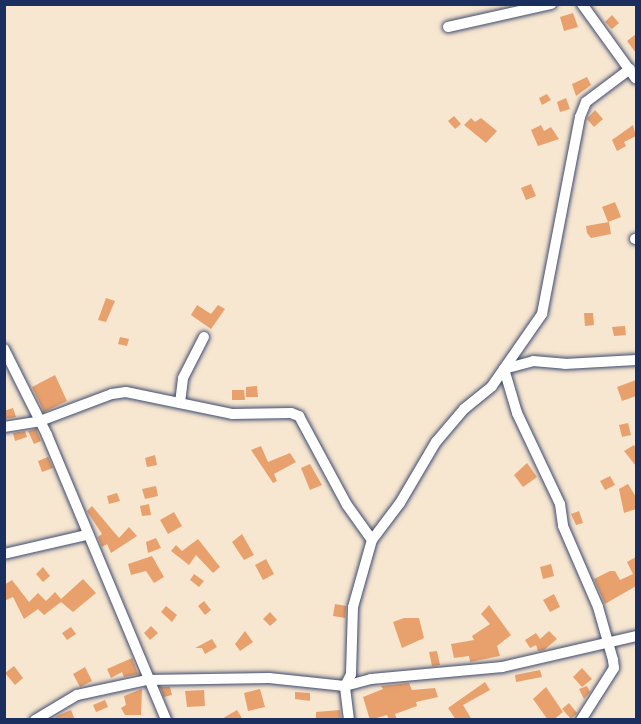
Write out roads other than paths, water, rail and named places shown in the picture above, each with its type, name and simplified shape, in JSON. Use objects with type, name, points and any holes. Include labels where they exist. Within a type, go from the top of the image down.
[{"type":"street","points":[[448,27],[551,4]]},
{"type":"street","points":[[349,720],[345,686],[351,674],[353,607],[372,540],[400,503],[443,432],[492,386],[542,314],[547,299],[557,225],[580,117],[586,102],[633,74],[582,5]]},
{"type":"street","points":[[180,403],[183,378],[204,338]]},
{"type":"street","points":[[4,349],[40,421],[86,535],[138,647],[147,680],[166,720]]},
{"type":"street","points":[[504,369],[533,361],[564,364],[636,360]]},
{"type":"street","points":[[504,369],[517,413],[560,504],[562,526],[591,587],[609,645],[614,668],[581,720]]},
{"type":"street","points":[[4,427],[40,421],[112,394],[144,395],[232,414],[291,413],[299,416],[347,505],[372,540]]},
{"type":"street","points":[[4,554],[86,535]]},
{"type":"street","points":[[35,720],[77,695],[147,680],[269,678],[345,686],[371,679],[502,667],[609,645],[636,636]]}]
